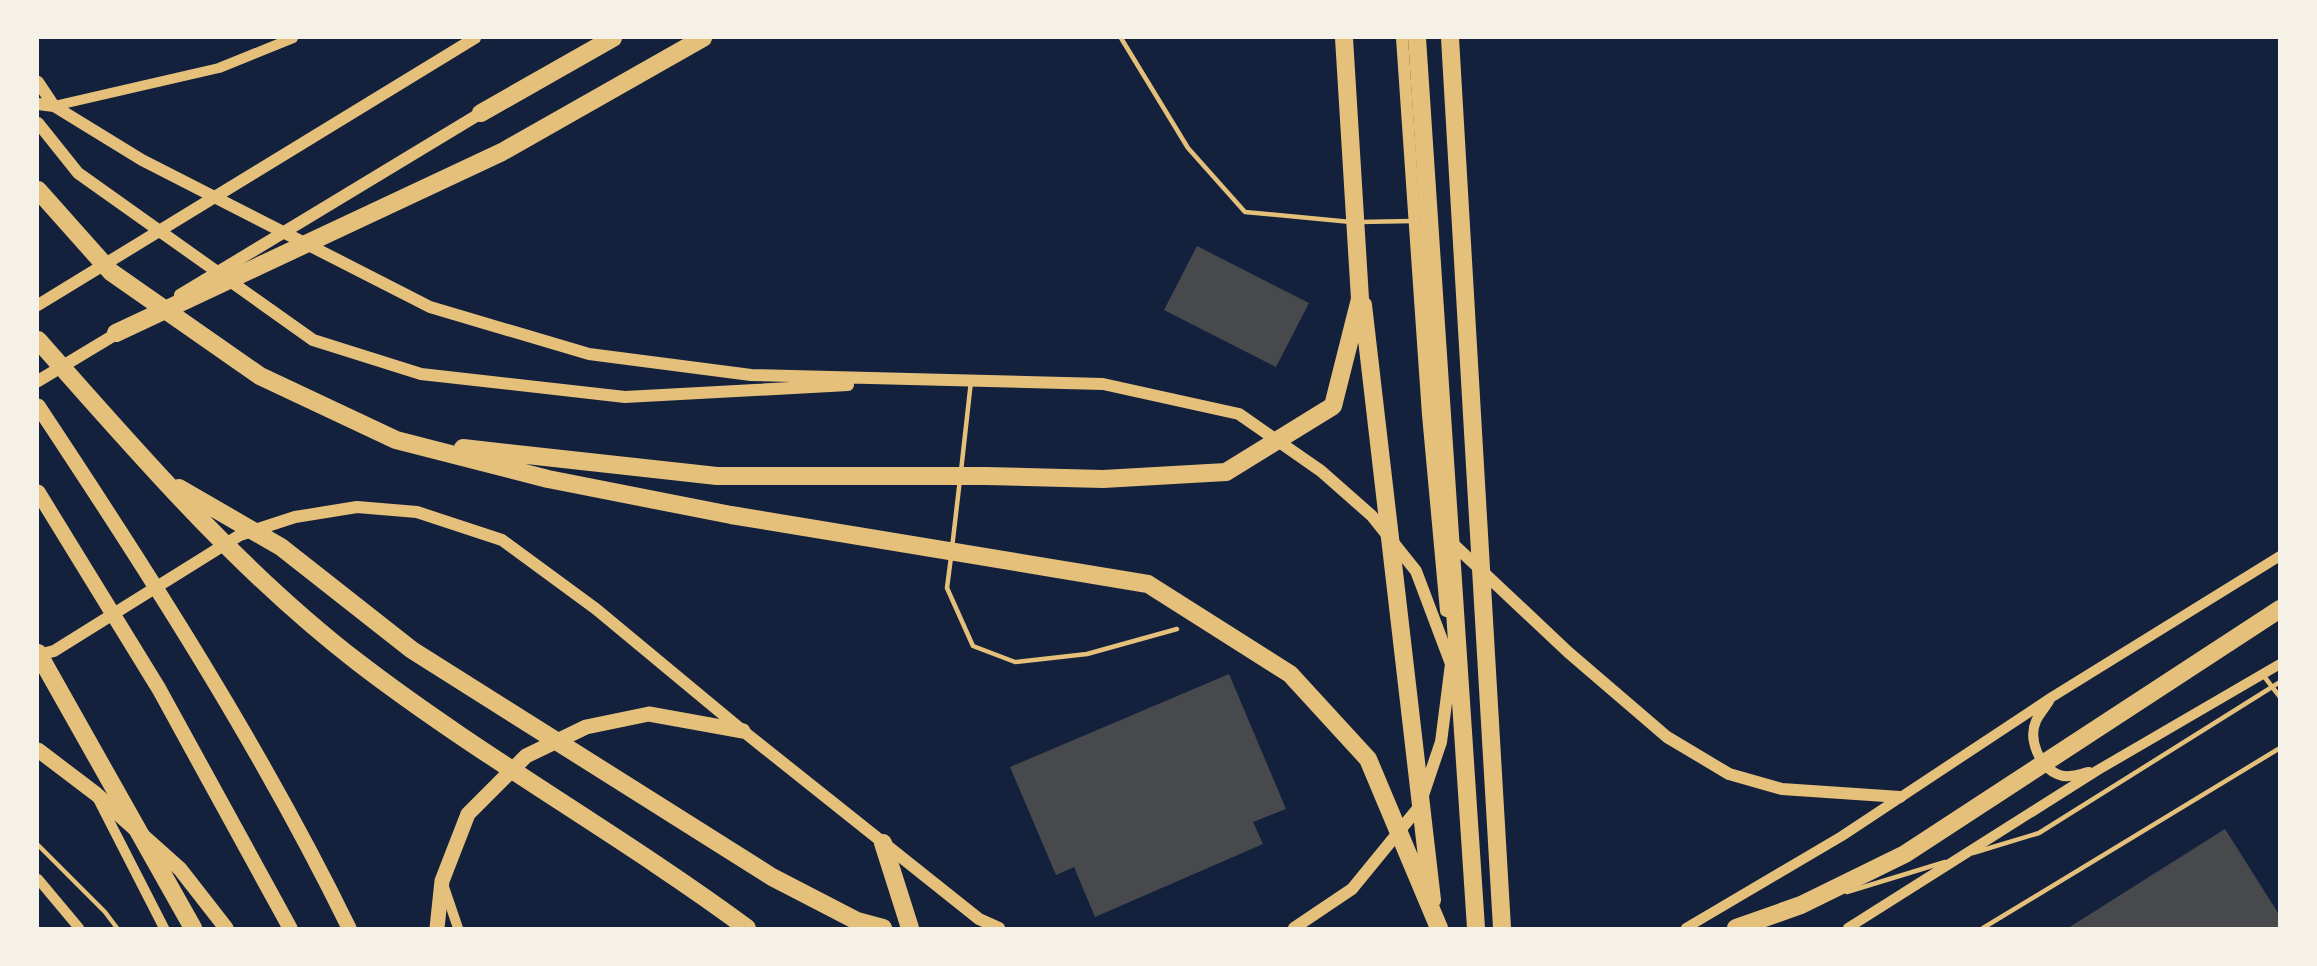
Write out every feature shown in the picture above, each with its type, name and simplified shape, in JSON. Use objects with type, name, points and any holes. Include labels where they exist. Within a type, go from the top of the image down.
[{"type":"highway","points":[[481,113],[613,38]]},
{"type":"highway","points":[[116,333],[502,152],[703,38]]},
{"type":"highway","points":[[396,440],[717,476],[986,476],[1103,479],[1226,472],[1333,405],[1360,299],[1343,38]]},
{"type":"highway","points":[[1343,38],[1363,304],[1437,928]]},
{"type":"highway","points":[[1417,38],[1476,928]]},
{"type":"highway","points":[[1450,38],[1502,928]]},
{"type":"highway","points":[[38,190],[111,272]]},
{"type":"highway","points":[[38,196],[111,272],[260,376],[396,440],[548,479],[731,515],[1148,584],[1290,674],[1368,759],[1437,928]]},
{"type":"highway","points":[[38,340],[157,475],[275,594],[358,663],[452,730],[689,886],[747,928]]},
{"type":"highway","points":[[157,475],[281,547],[412,650],[772,877],[857,921],[883,928]]},
{"type":"highway","points":[[1736,928],[1801,905],[1905,854],[2156,687],[2280,609]]},
{"type":"highway","points":[[38,654],[193,928]]},
{"type":"highway","points":[[1451,664],[1482,928]]},
{"type":"highway","points":[[883,843],[910,928]]},
{"type":"main road","points":[[38,305],[475,38]]},
{"type":"main road","points":[[38,381],[481,113],[599,38]]},
{"type":"main road","points":[[1294,928],[1353,889],[1419,807],[1441,742],[1451,664],[1414,221],[1402,38]]},
{"type":"main road","points":[[38,82],[54,106]]},
{"type":"main road","points":[[38,104],[54,106],[142,160],[430,308],[589,354],[752,375],[1103,384],[1239,414],[1320,471],[1372,516],[1416,571],[1451,664]]},
{"type":"main road","points":[[38,123],[78,173],[313,340],[422,374],[625,397],[936,380]]},
{"type":"main road","points":[[38,406],[173,614],[256,752],[349,928]]},
{"type":"main road","points":[[38,492],[159,689],[290,928]]},
{"type":"main road","points":[[38,654],[54,651],[240,535],[296,517],[357,507],[417,512],[502,540],[596,609],[743,731],[979,919],[999,928]]},
{"type":"main road","points":[[1439,531],[1568,652],[1667,737],[1729,774],[1782,789],[1900,797]]},
{"type":"main road","points":[[437,928],[442,881],[468,814],[526,756],[586,727],[649,714],[743,731]]},
{"type":"main road","points":[[38,750],[96,795],[180,869],[226,928]]},
{"type":"street","points":[[54,106],[219,68],[293,38]]},
{"type":"street","points":[[1686,928],[1842,836],[2052,697],[2280,556]]},
{"type":"street","points":[[1848,928],[2098,770],[2280,664]]},
{"type":"street","points":[[2052,697],[2036,722],[2034,746],[2048,767],[2057,775],[2068,776],[2098,770]]},
{"type":"street","points":[[96,795],[161,926]]},
{"type":"street","points":[[38,879],[79,928]]},
{"type":"street","points":[[442,881],[458,928]]},
{"type":"lane","points":[[585,110],[696,38]]},
{"type":"lane","points":[[1121,38],[1188,147],[1245,212],[1337,222],[1414,221]]},
{"type":"lane","points":[[971,381],[947,588],[973,646],[1015,662],[1087,654],[1176,629]]},
{"type":"lane","points":[[2263,675],[2280,697]]},
{"type":"lane","points":[[1801,905],[2039,833],[2280,682]]},
{"type":"lane","points":[[1983,928],[2280,748]]},
{"type":"lane","points":[[38,845],[105,912],[117,928]]},
{"type":"building","points":[[1197,246],[1309,303],[1276,367],[1164,310]]},
{"type":"building","points":[[1229,674],[1286,809],[1253,822],[1263,844],[1095,917],[1074,867],[1056,875],[1010,767]]},
{"type":"building","points":[[2225,829],[2280,916],[2280,928],[2068,928]]}]
